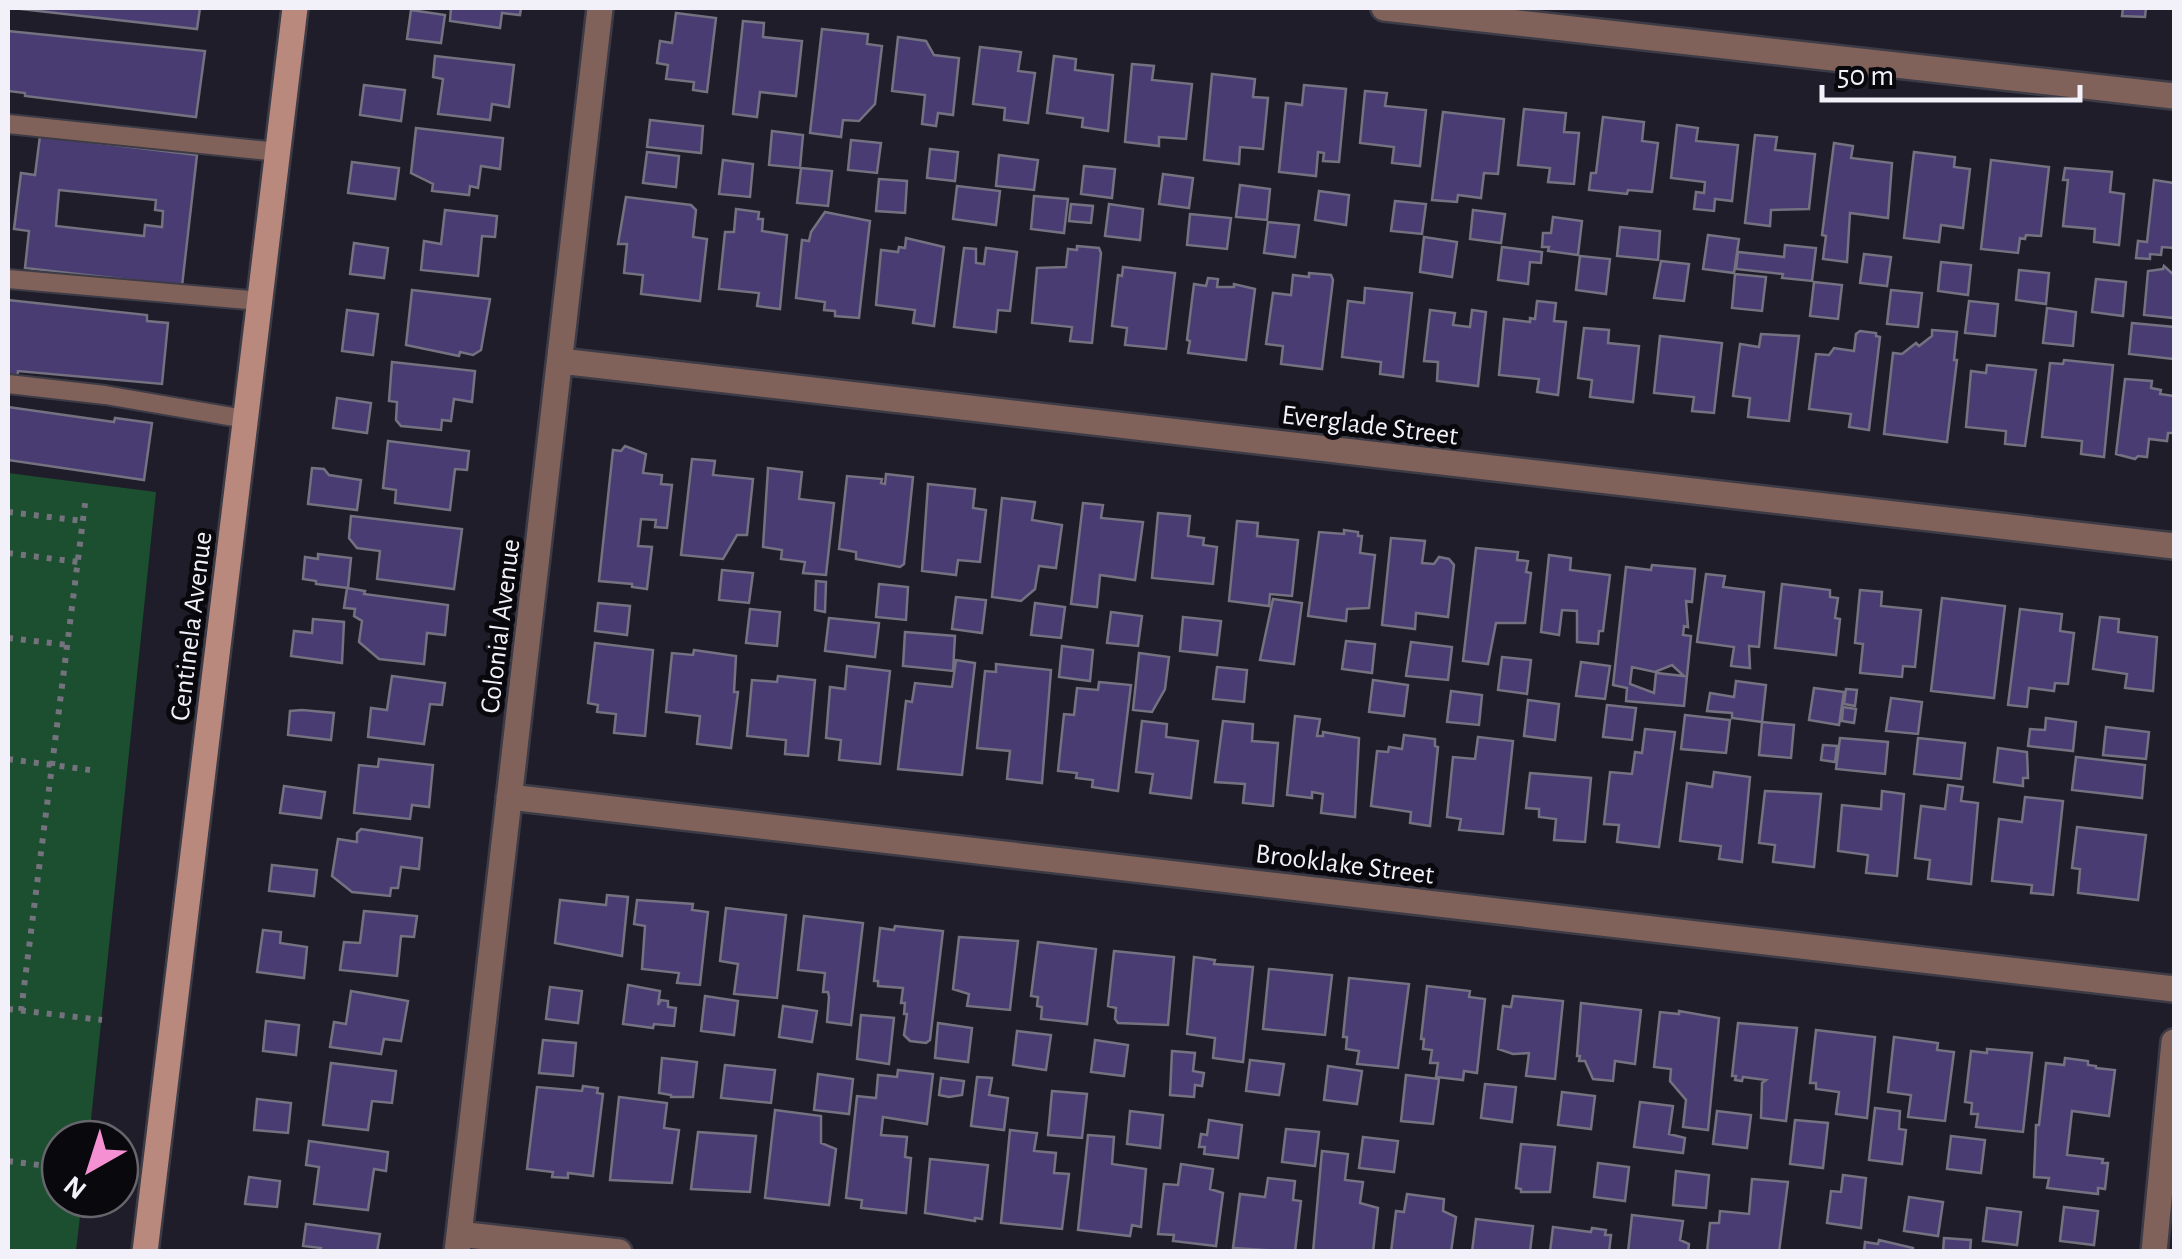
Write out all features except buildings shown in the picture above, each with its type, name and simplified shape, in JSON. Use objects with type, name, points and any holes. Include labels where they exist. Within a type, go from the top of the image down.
[{"type":"main road","name":"Centinela Avenue","points":[[145,1252],[295,8]]},
{"type":"street","name":"Colonial Avenue","points":[[458,1243],[600,8]]},
{"type":"street","points":[[1384,8],[2174,96]]},
{"type":"street","name":"Everglade Street","points":[[560,362],[2174,546]]},
{"type":"street","name":"Brooklake Street","points":[[509,798],[2174,990]]},
{"type":"street","points":[[2154,1252],[2174,1042]]},
{"type":"street","points":[[458,1243],[619,1252]]},
{"type":"lane","points":[[8,124],[278,152]]},
{"type":"lane","points":[[8,279],[260,301]]},
{"type":"lane","points":[[8,384],[105,395],[246,419]]},
{"type":"path","points":[[22,1011],[86,496]]},
{"type":"path","points":[[8,512],[83,521]]},
{"type":"path","points":[[8,553],[78,562]]},
{"type":"path","points":[[8,638],[68,645]]},
{"type":"path","points":[[8,759],[90,770]]},
{"type":"path","points":[[8,1009],[102,1020]]},
{"type":"path","points":[[8,1161],[40,1165]]},
{"type":"green space","points":[[8,473],[156,492],[91,1119],[40,1119],[40,1219],[80,1219],[76,1251],[8,1251]]}]
